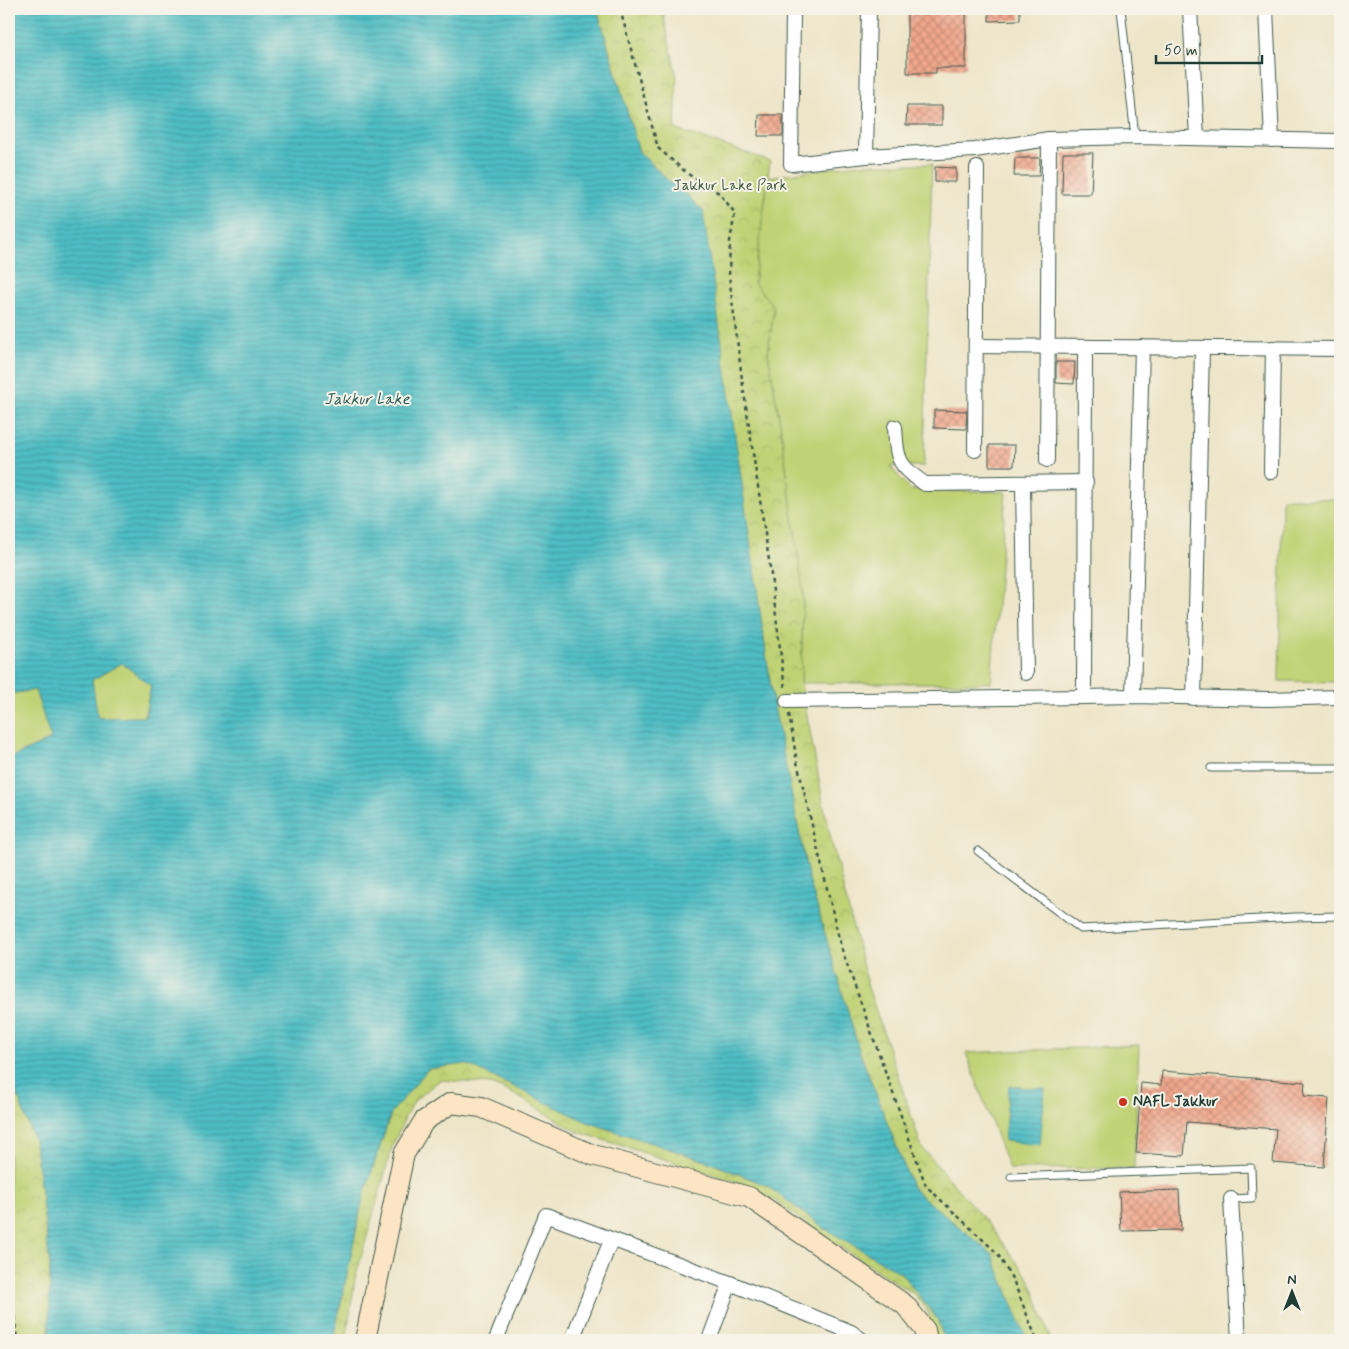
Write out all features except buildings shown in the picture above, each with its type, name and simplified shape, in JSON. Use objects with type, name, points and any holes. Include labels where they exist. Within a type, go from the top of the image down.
[{"type":"street","points":[[866,156],[869,9]]},
{"type":"street","points":[[1190,9],[1197,138]]},
{"type":"street","points":[[1266,9],[1272,140]]},
{"type":"street","points":[[793,15],[791,164],[866,156],[975,150],[1049,139],[1135,137],[1340,141]]},
{"type":"street","points":[[1047,460],[1049,139]]},
{"type":"street","points":[[975,450],[977,168]]},
{"type":"street","points":[[976,346],[1340,349]]},
{"type":"street","points":[[1084,697],[1085,347]]},
{"type":"street","points":[[1133,696],[1142,348]]},
{"type":"street","points":[[1194,698],[1202,348]]},
{"type":"street","points":[[1271,472],[1273,348]]},
{"type":"street","points":[[895,427],[897,453],[906,471],[925,484],[1086,482]]},
{"type":"street","points":[[1023,483],[1026,673]]},
{"type":"street","points":[[787,701],[1133,696],[1267,699],[1340,697]]},
{"type":"street","points":[[365,1340],[404,1154],[424,1121],[450,1103],[481,1107],[593,1155],[749,1197],[905,1305],[925,1330],[927,1340]]},
{"type":"street","points":[[1231,1199],[1239,1340]]},
{"type":"street","points":[[496,1340],[546,1215],[730,1283],[853,1338]]},
{"type":"street","points":[[572,1340],[611,1240]]},
{"type":"street","points":[[709,1340],[730,1283]]},
{"type":"lane","points":[[1121,9],[1135,137]]},
{"type":"lane","points":[[1211,768],[1340,768]]},
{"type":"lane","points":[[978,851],[1081,929],[1340,916]]},
{"type":"lane","points":[[1011,1177],[1251,1168],[1252,1198],[1231,1199]]},
{"type":"path","points":[[620,9],[658,148],[688,174],[718,193],[735,212],[730,241],[729,275],[787,701],[797,762],[841,947],[926,1186],[997,1253],[1014,1280],[1037,1340]]},
{"type":"path","points":[[9,1269],[17,1340]]},
{"type":"green space","name":"Jakkur Lake Park","points":[[597,9],[662,9],[677,77],[675,129],[770,161],[754,283],[774,307],[768,353],[780,423],[803,592],[801,683],[827,823],[868,987],[922,1148],[989,1225],[1030,1280],[1051,1340],[1027,1340],[992,1254],[913,1189],[860,1053],[808,876],[773,702],[717,315],[690,198],[670,182],[639,152]]},
{"type":"green space","points":[[858,164],[932,164],[924,466],[890,466],[910,490],[1006,492],[991,683],[801,683],[803,592],[780,423],[768,353],[774,308],[754,283],[768,177]]},
{"type":"green space","points":[[1282,498],[1340,499],[1340,682],[1279,681]]},
{"type":"green space","points":[[122,663],[151,686],[144,717],[97,718],[92,680]]},
{"type":"green space","points":[[35,690],[51,739],[13,757],[9,755],[9,694]]},
{"type":"green space","points":[[1139,1045],[1134,1168],[1009,1169],[966,1053]]},
{"type":"green space","points":[[466,1063],[494,1077],[766,1185],[824,1228],[901,1273],[938,1320],[944,1340],[936,1340],[928,1312],[914,1294],[822,1235],[771,1198],[750,1186],[578,1132],[510,1092],[491,1084],[440,1080],[415,1100],[405,1117],[392,1148],[355,1279],[346,1340],[333,1340],[363,1198],[391,1113],[428,1069]]},
{"type":"green space","points":[[9,1072],[35,1143],[50,1265],[49,1340],[9,1340]]},
{"type":"water","name":"Jakkur Lake","points":[[9,9],[597,9],[639,152],[703,211],[773,702],[808,876],[860,1053],[913,1189],[992,1254],[1027,1340],[944,1340],[938,1320],[901,1273],[824,1228],[766,1185],[706,1161],[587,1122],[466,1064],[428,1069],[391,1113],[363,1198],[333,1340],[49,1340],[50,1265],[35,1143],[9,1072],[9,755],[13,757],[51,739],[35,690],[9,694]],"holes":[[[122,663],[151,686],[145,717],[98,718],[92,680]]]},
{"type":"water","points":[[1009,1086],[1045,1089],[1040,1145],[1004,1141]]},
{"type":"place","name":"NAFL Jakkur","points":[[1123,1102]]}]
